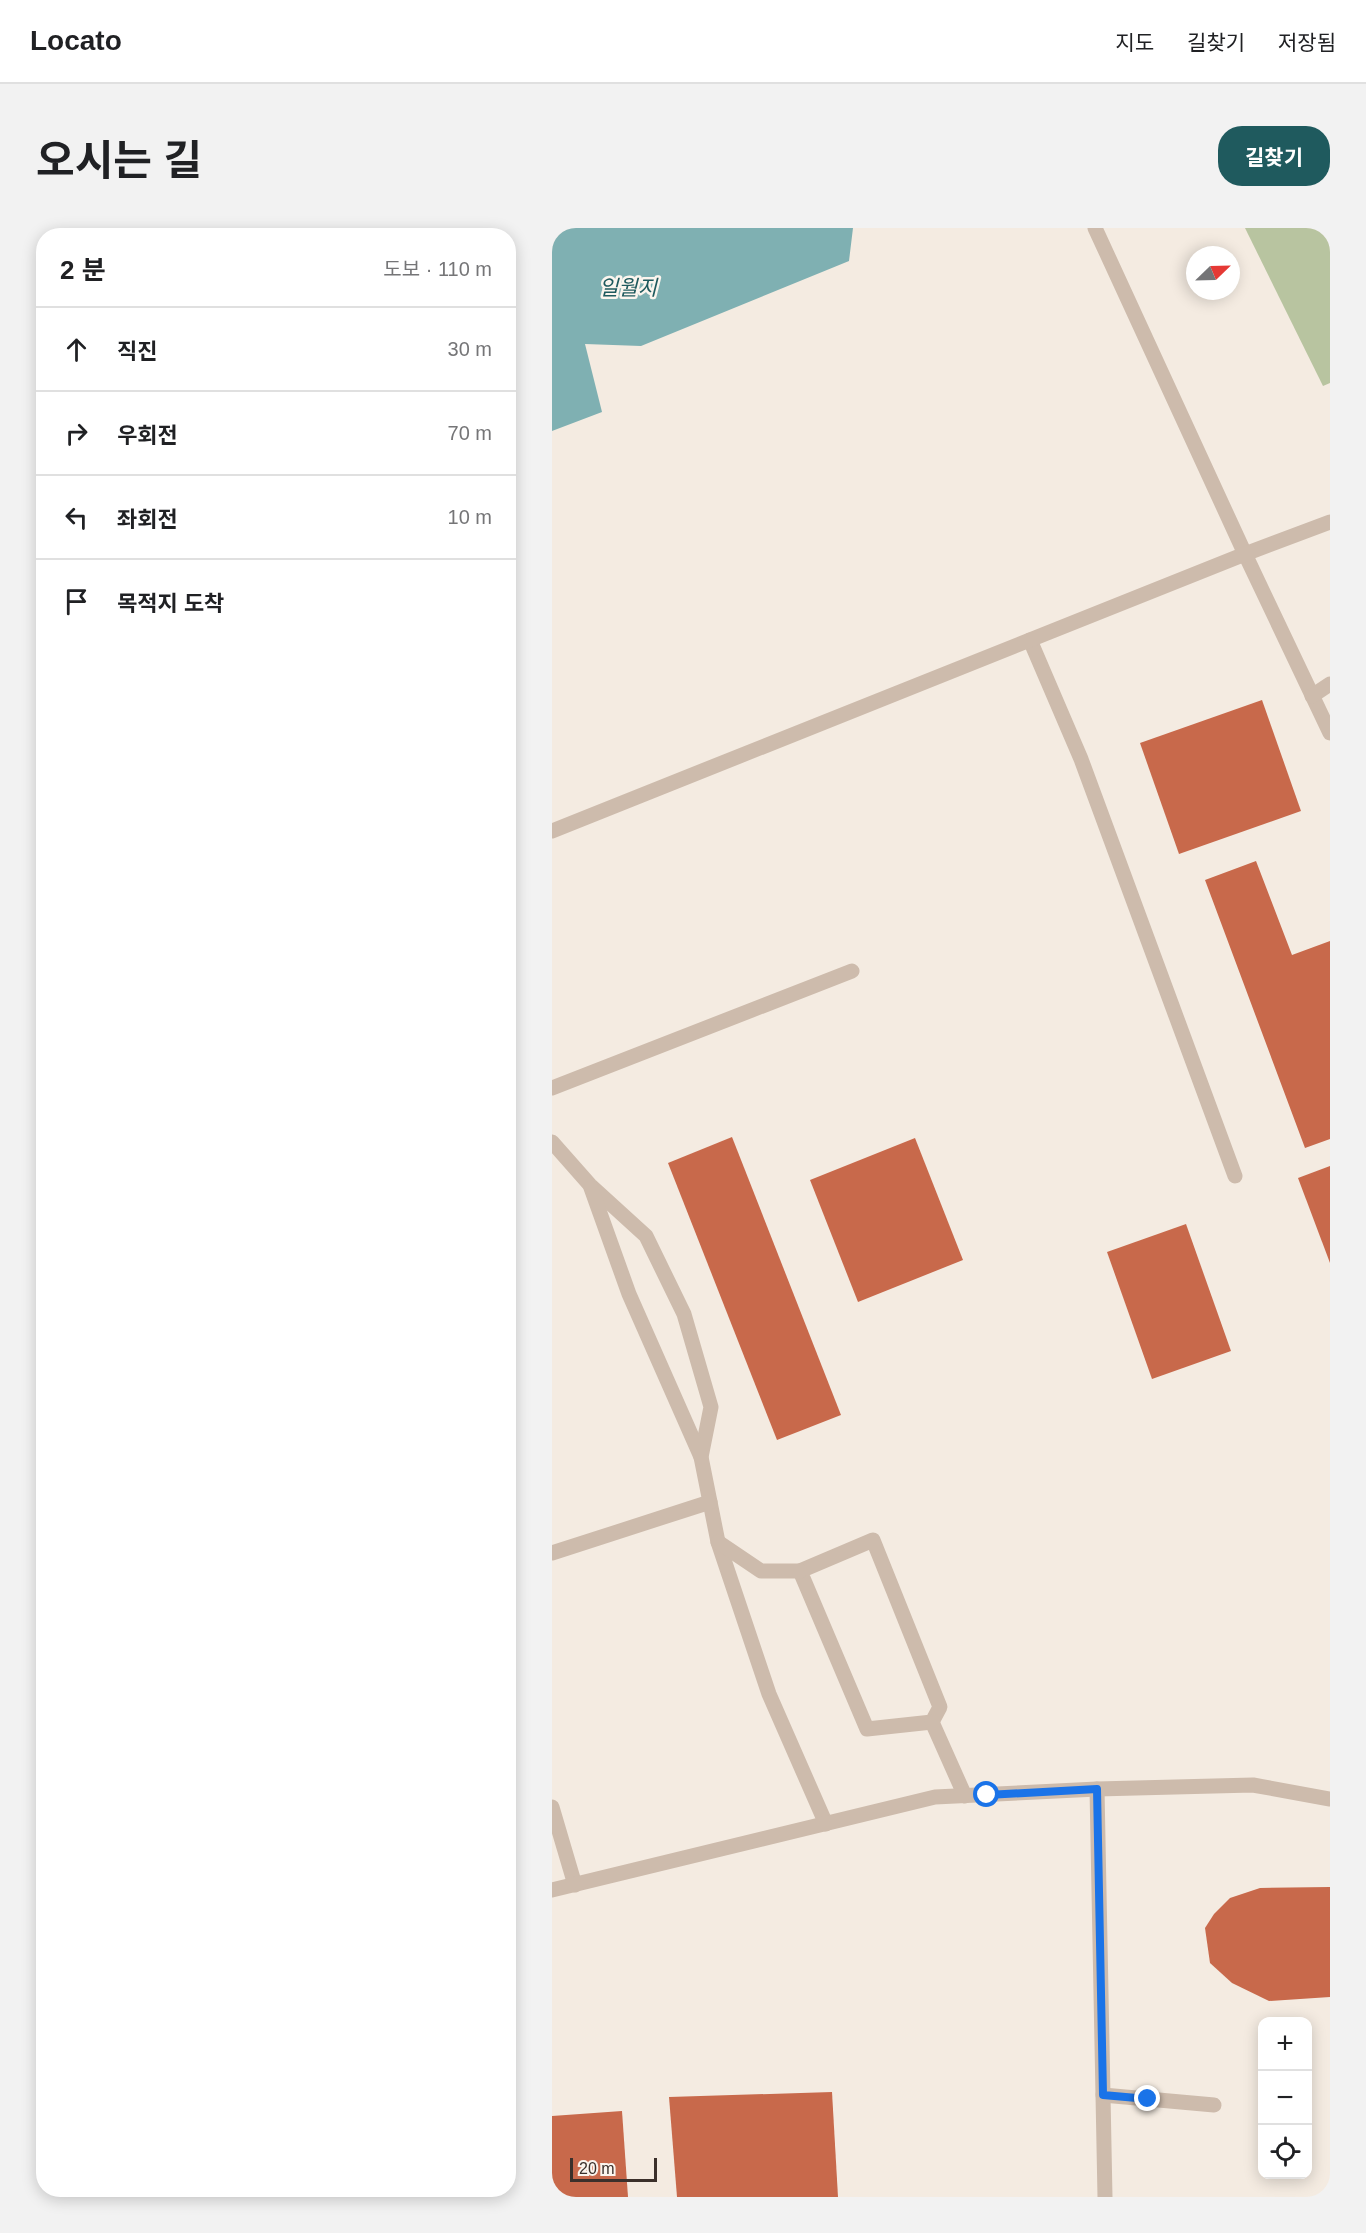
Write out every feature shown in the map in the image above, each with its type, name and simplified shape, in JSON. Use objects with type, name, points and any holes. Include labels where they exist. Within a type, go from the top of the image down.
[{"type":"lane","points":[[1095,228],[1330,733]]},
{"type":"lane","points":[[552,831],[1330,522]]},
{"type":"lane","points":[[1030,640],[1081,759],[1235,1176]]},
{"type":"lane","points":[[1312,696],[1330,684]]},
{"type":"lane","points":[[552,1088],[852,971]]},
{"type":"lane","points":[[552,1142],[590,1185],[646,1236],[684,1314],[711,1407],[701,1457]]},
{"type":"lane","points":[[590,1185],[629,1294],[701,1457],[718,1542],[769,1694],[826,1824]]},
{"type":"lane","points":[[552,1553],[710,1502]]},
{"type":"lane","points":[[718,1542],[761,1571],[800,1571],[873,1540],[940,1707],[932,1722]]},
{"type":"lane","points":[[800,1571],[867,1729],[932,1722]]},
{"type":"lane","points":[[932,1722],[965,1796]]},
{"type":"lane","points":[[552,1890],[935,1797],[1097,1789],[1253,1785],[1330,1799]]},
{"type":"lane","points":[[1097,1789],[1105,2197]]},
{"type":"lane","points":[[552,1807],[574,1885]]},
{"type":"lane","points":[[1103,2095],[1214,2105]]},
{"type":"green space","points":[[1245,228],[1330,228],[1330,383],[1323,386]]},
{"type":"water","name":"일월지","points":[[552,228],[853,228],[849,261],[641,346],[585,344],[602,412],[552,431]]},
{"type":"building","points":[[1262,700],[1301,811],[1179,854],[1140,743]]},
{"type":"building","points":[[1256,861],[1292,955],[1330,941],[1330,1139],[1305,1148],[1205,880]]},
{"type":"building","points":[[732,1137],[841,1415],[777,1440],[668,1163]]},
{"type":"building","points":[[915,1138],[963,1260],[858,1302],[810,1180]]},
{"type":"building","points":[[1330,1166],[1330,1263],[1298,1178]]},
{"type":"building","points":[[1186,1224],[1231,1351],[1152,1379],[1107,1252]]},
{"type":"building","points":[[1330,1887],[1330,1997],[1269,2001],[1232,1983],[1210,1963],[1205,1928],[1214,1914],[1230,1898],[1260,1888]]},
{"type":"building","points":[[832,2092],[838,2197],[677,2197],[669,2097]]},
{"type":"building","points":[[622,2111],[628,2197],[552,2197],[552,2116]]},
{"type":"route","points":[[987,1795],[1097,1789],[1103,2095],[1148,2099]]}]
